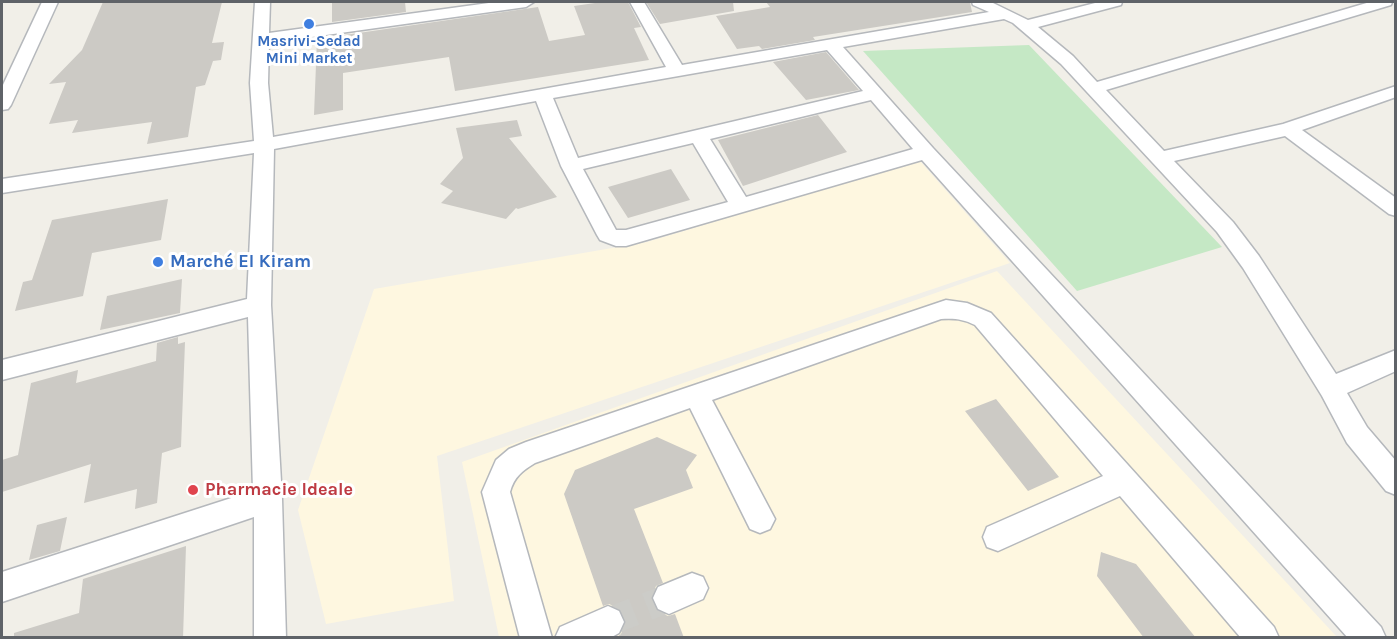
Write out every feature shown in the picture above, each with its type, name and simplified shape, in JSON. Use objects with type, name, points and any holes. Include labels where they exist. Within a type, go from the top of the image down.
[{"type":"street","points":[[2,105],[10,68],[50,2]]},
{"type":"street","points":[[262,2],[259,83],[264,145],[259,305],[268,499],[270,638]]},
{"type":"street","points":[[261,39],[431,8],[526,2]]},
{"type":"street","points":[[637,2],[677,70]]},
{"type":"street","points":[[979,2],[1027,25],[1095,88],[1244,252],[1331,388],[1357,435],[1395,482]]},
{"type":"street","points":[[1027,25],[1115,2]]},
{"type":"street","points":[[1095,88],[1386,2],[1395,6]]},
{"type":"street","points":[[2,186],[264,145],[677,70],[1007,14]]},
{"type":"street","points":[[831,44],[926,152],[1370,638]]},
{"type":"street","points":[[1161,158],[1288,129],[1394,93]]},
{"type":"street","points":[[543,94],[571,166],[608,235],[616,238],[626,238],[926,152]]},
{"type":"street","points":[[571,166],[874,94]]},
{"type":"street","points":[[1288,129],[1395,209]]},
{"type":"street","points":[[699,135],[741,206]]},
{"type":"street","points":[[2,370],[259,305]]},
{"type":"street","points":[[536,638],[496,492],[501,474],[510,463],[526,454],[940,310],[955,308],[983,319],[1263,638]]},
{"type":"street","points":[[1331,388],[1395,360]]},
{"type":"street","points":[[697,396],[760,519]]},
{"type":"street","points":[[998,537],[1124,480]]},
{"type":"street","points":[[2,587],[268,499]]},
{"type":"street","points":[[571,638],[608,622]]},
{"type":"shaded area","points":[[919,160],[1010,263],[437,456],[454,601],[326,624],[298,510],[374,289],[647,242]]},
{"type":"shaded area","points":[[997,271],[1337,637],[499,637],[462,462]]},
{"type":"green space","points":[[1029,45],[1222,247],[1077,291],[863,51]]},
{"type":"building","points":[[103,2],[222,2],[212,43],[224,42],[221,60],[213,61],[205,85],[196,87],[188,137],[147,144],[152,122],[72,133],[78,120],[49,124],[66,82],[49,84],[82,50]]},
{"type":"building","points":[[332,2],[405,2],[406,12],[332,22]]},
{"type":"building","points":[[602,2],[628,2],[641,27],[634,28],[649,60],[455,91],[449,57],[343,73],[343,110],[314,115],[317,39],[538,7],[549,41],[585,35],[574,6]]},
{"type":"building","points":[[646,2],[733,2],[734,11],[660,24]]},
{"type":"building","points":[[766,2],[970,2],[972,12],[813,37],[815,40],[762,49],[759,46],[737,49],[716,16],[770,7]]},
{"type":"building","points":[[826,52],[859,90],[806,100],[773,62]]},
{"type":"building","points":[[818,115],[847,152],[743,186],[718,140]]},
{"type":"building","points":[[517,120],[522,136],[509,138],[557,197],[516,208],[506,219],[441,203],[453,191],[440,184],[463,158],[456,128]]},
{"type":"building","points":[[671,169],[690,200],[628,218],[608,187]]},
{"type":"building","points":[[168,199],[161,240],[92,253],[83,296],[15,311],[23,282],[32,280],[52,220]]},
{"type":"building","points":[[182,279],[180,313],[100,330],[107,296]]},
{"type":"building","points":[[178,337],[178,344],[185,342],[181,447],[162,453],[157,503],[135,509],[137,489],[84,503],[91,464],[2,492],[2,460],[18,455],[31,383],[78,370],[76,383],[156,361],[157,343]]},
{"type":"building","points":[[996,399],[1059,477],[1028,491],[965,411]]},
{"type":"building","points":[[657,437],[697,455],[686,470],[693,488],[634,509],[663,583],[656,586],[651,599],[657,611],[668,616],[675,614],[684,638],[616,638],[621,634],[626,621],[620,609],[609,604],[603,606],[564,494],[575,470]]},
{"type":"building","points":[[67,517],[60,551],[29,560],[37,525]]},
{"type":"building","points":[[186,546],[183,638],[14,638],[14,633],[79,613],[83,579]]},
{"type":"building","points":[[1101,552],[1136,564],[1196,638],[1144,638],[1097,576]]},
{"type":"tunnel","points":[[608,622],[669,598]]},
{"type":"place","name":"Masrivi-Sedad Mini Market","points":[[309,24]]},
{"type":"place","name":"Marché El Kiram","points":[[158,262]]},
{"type":"place","name":"Pharmacie Ideale","points":[[193,490]]}]
